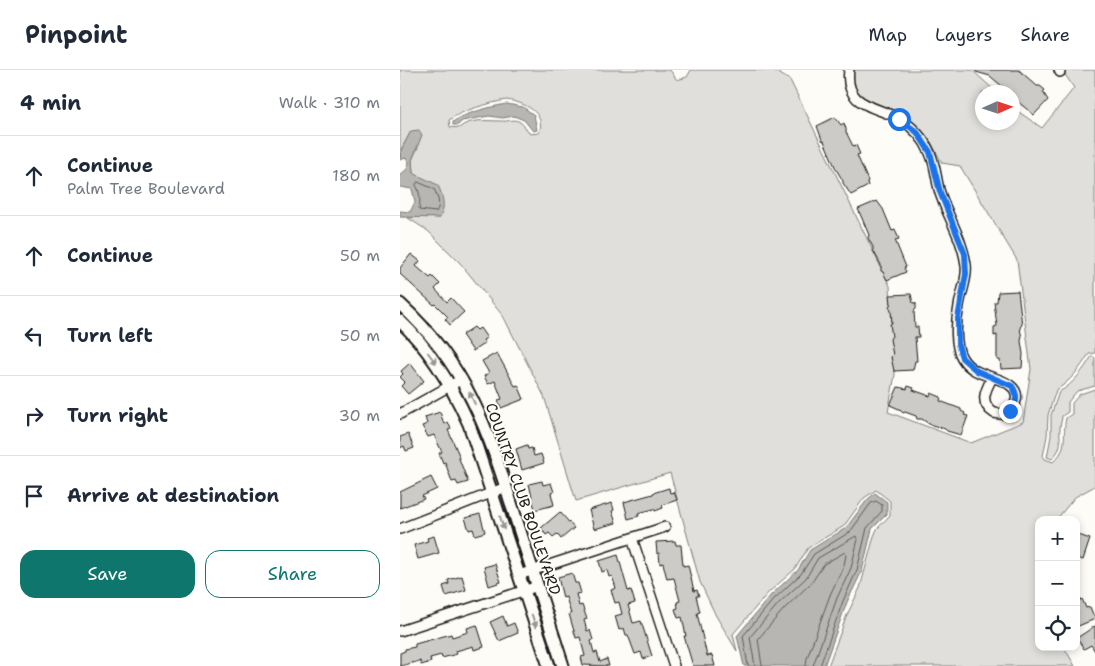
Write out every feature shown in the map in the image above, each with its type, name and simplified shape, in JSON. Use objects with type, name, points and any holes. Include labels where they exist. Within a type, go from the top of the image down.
[{"type":"main road","name":"COUNTRY CLUB BOULEVARD","points":[[400,304],[431,335],[462,379],[477,408],[506,487],[563,666]]},
{"type":"main road","name":"COUNTRY CLUB BOULEVARD","points":[[400,322],[424,347],[451,386],[469,424],[549,666]]},
{"type":"street","points":[[849,70],[848,83],[851,92],[857,100],[905,122],[917,132],[930,152],[940,192],[965,254],[966,274],[959,306],[958,344],[962,358],[977,371],[992,378]]},
{"type":"street","points":[[400,414],[462,379]]},
{"type":"street","points":[[400,529],[506,487]]},
{"type":"street","points":[[519,575],[665,527]]},
{"type":"street","points":[[632,538],[674,666]]},
{"type":"street","points":[[400,631],[538,586]]},
{"type":"shaded area","points":[[400,70],[670,70],[677,80],[687,77],[691,70],[773,70],[790,80],[890,286],[895,375],[888,412],[971,443],[1023,422],[1031,369],[1017,260],[960,166],[942,163],[931,142],[909,120],[857,94],[850,77],[853,70],[972,70],[988,85],[975,85],[975,130],[1020,130],[1020,113],[1042,128],[1074,88],[1062,70],[1095,70],[1095,353],[1089,354],[1070,379],[1056,390],[1048,415],[1047,436],[1043,456],[1045,459],[1053,462],[1058,457],[1063,447],[1066,418],[1072,414],[1072,403],[1080,394],[1095,389],[1095,486],[1075,497],[1059,516],[1035,516],[1035,651],[1066,651],[1075,666],[828,666],[847,615],[860,588],[874,536],[877,529],[890,515],[890,501],[876,490],[864,498],[844,526],[808,548],[795,569],[768,593],[733,634],[737,651],[716,616],[700,582],[670,473],[576,501],[544,396],[503,316],[461,264],[428,231],[408,218],[440,218],[421,178],[413,173],[412,160],[419,145],[411,131],[402,148],[400,158]],"holes":[[[506,100],[532,109],[537,114],[541,126],[539,133],[530,134],[521,123],[515,120],[479,121],[468,123],[459,128],[450,127],[449,120],[476,107]]]},
{"type":"shaded area","points":[[1092,356],[1095,358],[1095,386],[1077,391],[1068,402],[1068,412],[1062,416],[1060,426],[1060,447],[1052,459],[1047,457],[1051,436],[1051,415],[1059,392],[1074,381]]},
{"type":"water","points":[[507,104],[523,107],[534,115],[537,130],[533,131],[524,120],[514,116],[503,118],[489,116],[462,121],[458,125],[453,125],[453,122],[457,119],[470,113]]},
{"type":"water","points":[[419,130],[422,135],[412,160],[413,173],[438,185],[443,202],[440,218],[400,217],[400,211],[410,212],[415,202],[412,189],[400,187],[400,175],[407,169],[409,162],[406,158],[400,160],[402,148],[411,131]]},
{"type":"water","points":[[875,493],[887,502],[887,514],[872,529],[862,571],[847,602],[824,666],[744,666],[737,636],[771,595],[798,570],[810,550],[846,528],[867,500]]},
{"type":"building","points":[[976,70],[1019,70],[1037,86],[1045,90],[1043,92],[1048,100],[1034,115],[1020,104],[1020,85],[1001,85],[990,76],[976,72]]},
{"type":"building","points":[[835,117],[841,125],[844,123],[853,146],[856,145],[860,154],[857,155],[868,181],[868,186],[851,195],[836,169],[817,126]]},
{"type":"building","points":[[877,201],[883,209],[892,231],[895,230],[899,239],[895,240],[906,267],[904,268],[906,272],[887,280],[881,271],[881,265],[868,238],[869,235],[858,209]]},
{"type":"building","points":[[411,254],[420,261],[416,266],[430,278],[432,276],[440,284],[435,289],[447,302],[451,298],[464,312],[450,325],[445,319],[448,317],[400,274],[400,268]]},
{"type":"building","points":[[1018,291],[1022,325],[1020,327],[1023,354],[1022,368],[1001,369],[1000,360],[997,360],[997,335],[994,336],[994,327],[997,326],[994,302],[997,302],[998,292]]},
{"type":"building","points":[[911,294],[913,303],[916,303],[914,311],[915,327],[918,327],[919,337],[915,337],[917,361],[915,361],[913,370],[894,371],[890,339],[892,336],[890,324],[892,323],[889,306],[891,304],[890,295]]},
{"type":"building","points":[[474,327],[477,330],[480,328],[487,338],[483,340],[485,343],[473,351],[462,335]]},
{"type":"building","points":[[497,353],[515,386],[518,385],[524,399],[501,408],[498,400],[502,399],[495,381],[488,384],[484,376],[489,373],[482,361]]},
{"type":"building","points":[[410,363],[424,381],[408,394],[401,386],[405,382],[400,377],[403,374],[401,371]]},
{"type":"building","points":[[908,386],[914,388],[913,390],[930,396],[931,393],[941,397],[940,401],[961,409],[965,413],[964,415],[968,416],[961,435],[929,424],[922,419],[917,419],[916,416],[903,413],[890,405],[898,387],[907,389]]},
{"type":"building","points":[[440,412],[444,424],[448,422],[451,429],[448,430],[468,482],[458,485],[456,481],[452,482],[445,462],[443,463],[439,453],[442,452],[434,435],[428,437],[422,426],[427,424],[425,417]]},
{"type":"building","points":[[408,434],[414,448],[406,451],[404,446],[400,448],[400,437]]},
{"type":"building","points":[[527,445],[528,449],[532,448],[534,456],[541,454],[544,463],[522,470],[516,449]]},
{"type":"building","points":[[431,477],[437,489],[422,496],[424,499],[400,508],[400,492]]},
{"type":"building","points":[[542,481],[543,485],[551,483],[554,492],[551,493],[554,505],[535,510],[529,484]]},
{"type":"building","points":[[669,488],[670,493],[674,492],[677,500],[662,505],[663,508],[638,513],[639,516],[628,519],[624,502]]},
{"type":"building","points":[[612,503],[614,510],[612,511],[616,523],[594,529],[589,510]]},
{"type":"building","points":[[560,512],[574,528],[561,539],[557,534],[553,537],[549,533],[546,535],[541,528]]},
{"type":"building","points":[[480,514],[485,532],[475,535],[473,529],[469,530],[465,518]]},
{"type":"building","points":[[1080,535],[1090,539],[1083,560],[1080,559]]},
{"type":"building","points":[[434,536],[439,553],[418,559],[414,545],[428,541],[427,538]]},
{"type":"building","points":[[675,541],[676,545],[681,545],[683,566],[688,565],[694,591],[697,590],[699,596],[696,596],[700,612],[697,613],[707,656],[712,655],[715,666],[693,666],[684,636],[686,636],[682,617],[678,618],[675,609],[678,608],[677,602],[680,601],[674,578],[667,579],[663,563],[660,564],[656,542]]},
{"type":"building","points":[[618,555],[628,591],[631,590],[635,603],[628,605],[633,623],[641,621],[652,656],[643,659],[641,652],[635,654],[624,628],[619,630],[615,616],[622,614],[619,602],[615,603],[611,590],[616,588],[612,576],[609,577],[607,570],[602,572],[599,561]]},
{"type":"building","points":[[495,564],[501,582],[489,586],[484,567]]},
{"type":"building","points":[[572,573],[581,593],[576,594],[579,606],[582,605],[587,619],[584,620],[587,631],[590,630],[594,653],[597,652],[600,662],[607,659],[609,666],[583,665],[581,657],[585,656],[580,637],[576,638],[566,597],[563,598],[558,577]]},
{"type":"building","points":[[462,576],[466,590],[446,596],[443,586],[449,584],[448,580]]},
{"type":"building","points":[[1082,599],[1086,608],[1090,607],[1095,619],[1080,625],[1080,606],[1080,600]]},
{"type":"building","points":[[503,616],[507,626],[514,623],[518,633],[499,641],[490,622]]},
{"type":"building","points":[[477,625],[484,647],[474,650],[473,646],[456,651],[457,654],[442,658],[441,655],[430,658],[431,662],[421,665],[420,661],[400,666],[400,653],[405,651],[405,649],[415,647],[415,644],[451,634],[452,637],[468,632],[467,628]]},
{"type":"building","points":[[1095,626],[1095,651],[1091,645],[1084,649],[1080,643],[1080,636]]},
{"type":"route","points":[[899,119],[917,132],[930,152],[940,192],[965,254],[967,266],[958,318],[958,344],[962,358],[977,371],[1012,386],[1015,390],[1016,402],[1010,411]]}]
